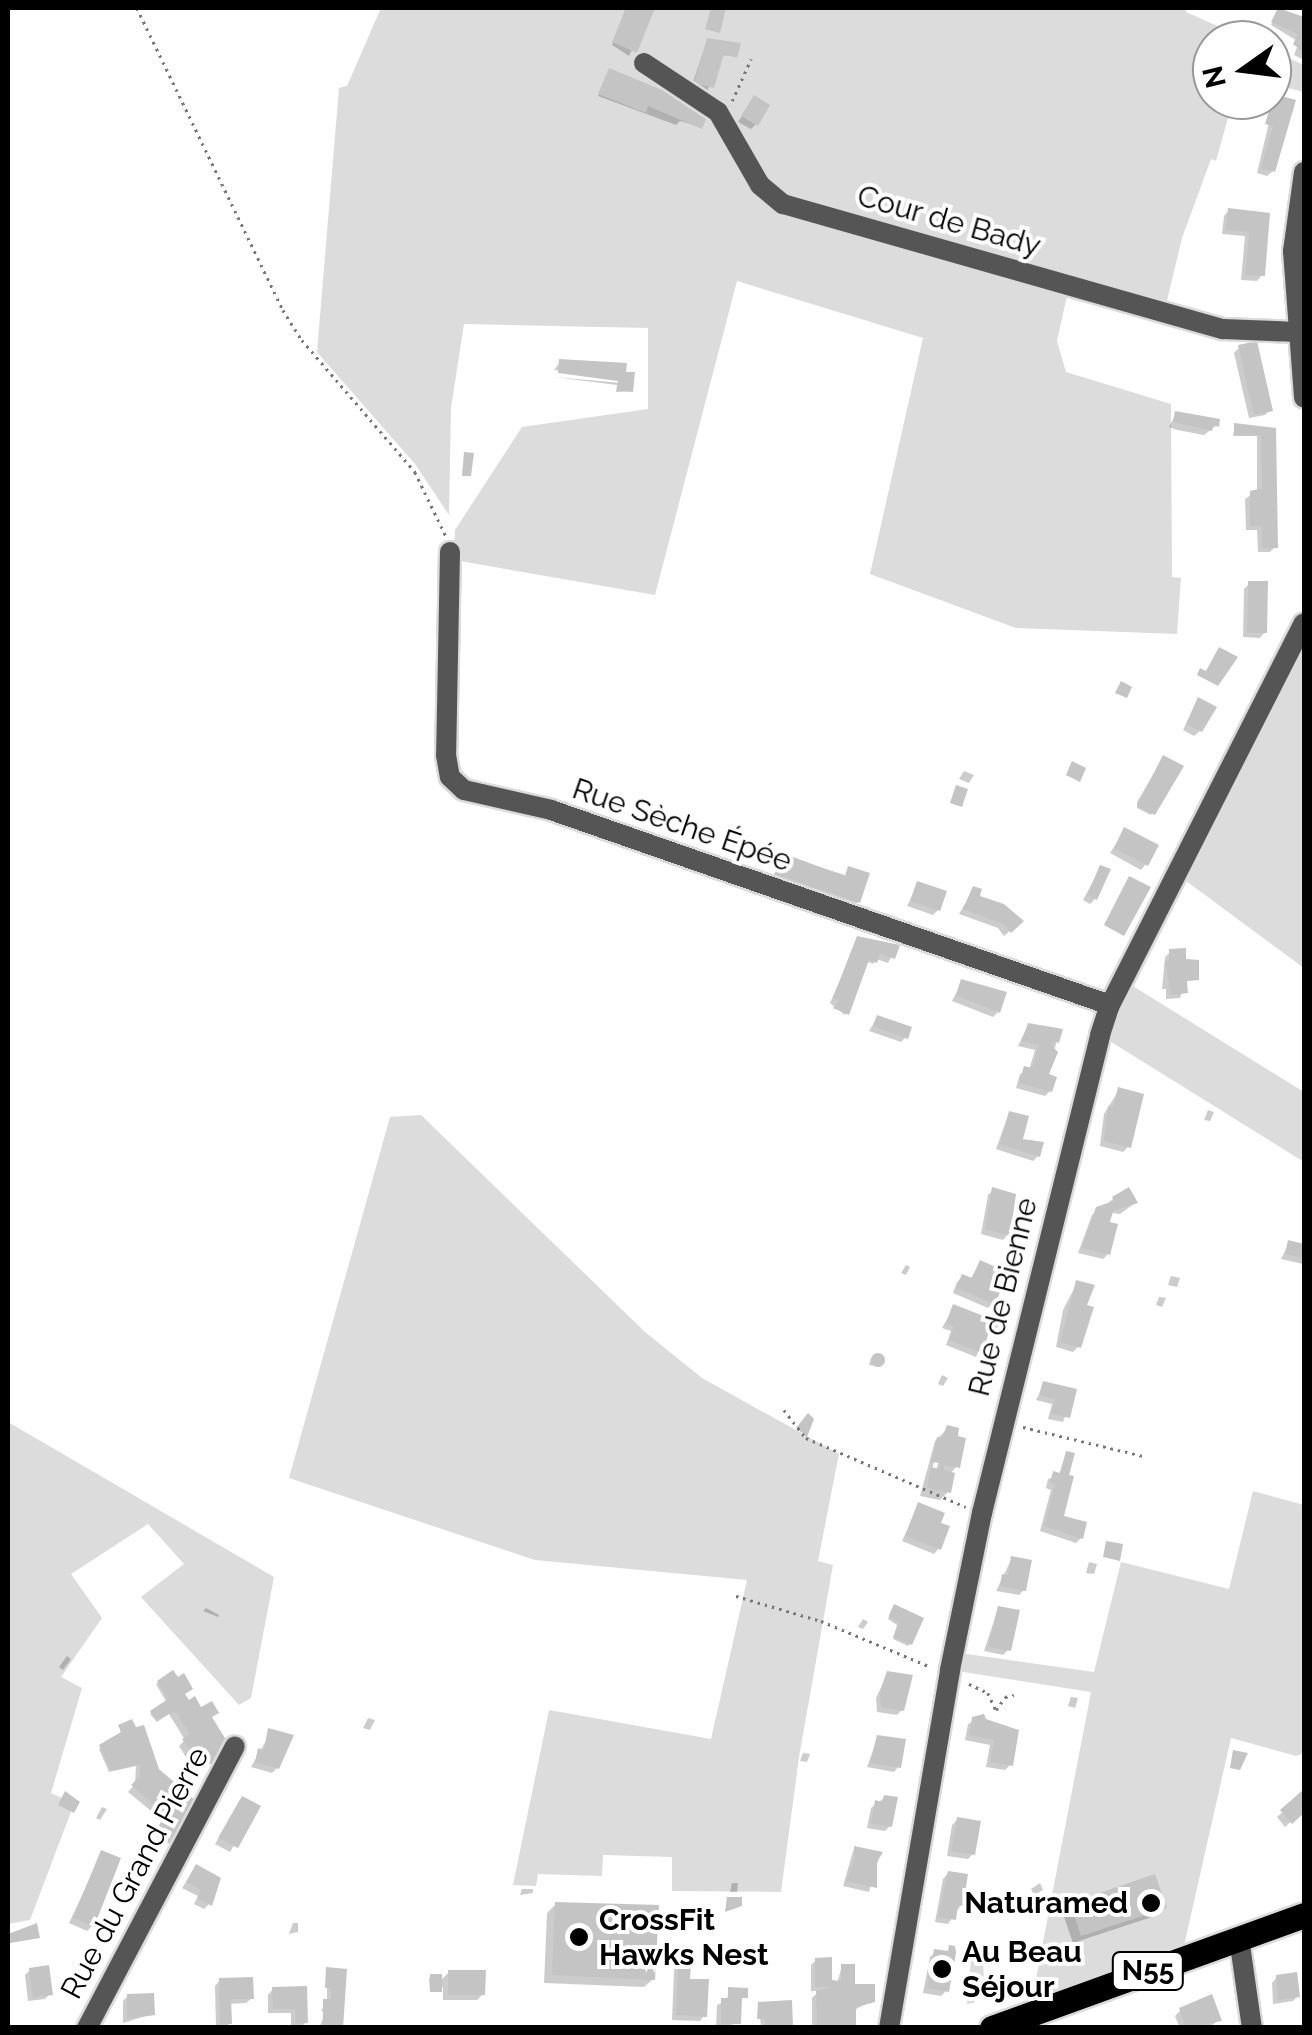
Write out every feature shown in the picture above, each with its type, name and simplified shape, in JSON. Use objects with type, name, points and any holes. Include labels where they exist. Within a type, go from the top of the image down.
[{"type":"main road","name":"N55","points":[[992,2028],[1304,1915]]},
{"type":"street","name":"Cour de Bady","points":[[644,63],[718,112],[760,185],[783,204],[1223,329],[1297,332]]},
{"type":"street","points":[[1304,172],[1293,251],[1304,398]]},
{"type":"street","name":"Rue Sèche Épée","points":[[450,552],[446,755],[450,777],[464,790],[551,810],[1110,1006]]},
{"type":"street","name":"Rue de Bienne","points":[[889,2028],[948,1678],[982,1514],[1110,1006],[1304,622]]},
{"type":"street","name":"Rue du Grand Pierre","points":[[87,2028],[235,1746]]},
{"type":"street","points":[[1239,1938],[1252,2028]]},
{"type":"path","points":[[137,8],[283,310],[311,352],[415,472],[443,523],[450,552]]},
{"type":"path","points":[[723,120],[751,60]]},
{"type":"path","points":[[784,1410],[806,1438],[982,1514]]},
{"type":"path","points":[[1003,1422],[1143,1456]]},
{"type":"path","points":[[736,1596],[821,1621],[948,1678],[981,1687],[996,1710],[1006,1697],[1014,1695]]},
{"type":"shaded area","points":[[381,8],[1187,8],[1186,12],[1204,20],[1192,20],[1192,120],[1227,120],[1216,161],[1211,159],[1182,238],[1165,309],[1070,282],[1057,341],[1066,372],[1171,404],[1172,577],[1181,578],[1177,634],[1016,628],[870,574],[923,338],[737,281],[655,595],[454,560],[455,530],[522,427],[648,409],[648,328],[464,324],[451,408],[449,515],[415,464],[317,352],[339,88],[347,86]]},
{"type":"shaded area","points":[[1292,60],[1304,65],[1304,92],[1292,89]]},
{"type":"shaded area","points":[[1304,623],[1304,968],[1178,875]]},
{"type":"shaded area","points":[[1123,980],[1304,1092],[1304,1162],[1100,1035]]},
{"type":"shaded area","points":[[421,1115],[645,1332],[702,1378],[839,1454],[818,1561],[833,1565],[799,1757],[781,1892],[672,1891],[672,1857],[603,1855],[602,1876],[538,1874],[536,1886],[513,1885],[549,1710],[711,1739],[747,1580],[535,1560],[289,1478],[390,1117]]},
{"type":"shaded area","points":[[8,1422],[274,1577],[251,1698],[239,1705],[141,1597],[184,1564],[148,1524],[71,1574],[102,1618],[61,1677],[82,1688],[51,1793],[74,1804],[30,1920],[8,1924]]},
{"type":"shaded area","points":[[1253,1491],[1304,1505],[1304,1753],[1296,1756],[1231,1738],[1181,1959],[1029,2015],[1091,1692],[950,1670],[953,1652],[1094,1672],[1121,1562],[1229,1589]]},
{"type":"shaded area","points":[[972,1949],[982,1949],[984,1978],[974,2003],[967,2004]]},
{"type":"building","points":[[626,8],[655,8],[637,53],[612,42]]},
{"type":"building","points":[[711,8],[726,8],[720,33],[705,29]]},
{"type":"building","points":[[1278,8],[1304,17],[1304,53],[1293,44],[1298,34],[1292,31],[1292,20],[1272,20]]},
{"type":"building","points":[[707,38],[741,43],[737,58],[724,54],[714,88],[694,83]]},
{"type":"building","points":[[609,68],[691,102],[690,107],[708,114],[702,129],[648,106],[646,113],[598,94]]},
{"type":"building","points":[[754,95],[770,105],[758,126],[741,116]]},
{"type":"building","points":[[1266,120],[1290,120],[1275,172],[1261,168],[1273,126],[1265,124]]},
{"type":"building","points":[[1228,208],[1270,213],[1265,276],[1245,275],[1249,232],[1226,230]]},
{"type":"building","points":[[1257,341],[1273,411],[1254,415],[1238,345]]},
{"type":"building","points":[[559,359],[627,363],[626,372],[635,372],[633,392],[617,391],[618,381],[558,373]]},
{"type":"building","points":[[1175,411],[1220,419],[1219,427],[1213,425],[1212,431],[1173,422]]},
{"type":"building","points":[[1234,423],[1276,428],[1278,548],[1262,548],[1262,526],[1250,526],[1250,491],[1262,488],[1261,435],[1234,435]]},
{"type":"building","points":[[464,452],[474,453],[471,476],[462,476]]},
{"type":"building","points":[[1248,581],[1268,581],[1267,633],[1247,633]]},
{"type":"building","points":[[1219,647],[1238,657],[1218,686],[1197,675],[1200,668],[1206,671]]},
{"type":"building","points":[[1121,681],[1132,687],[1127,698],[1115,693]]},
{"type":"building","points":[[1198,697],[1217,707],[1202,732],[1186,724]]},
{"type":"building","points":[[1163,755],[1184,766],[1155,815],[1137,806]]},
{"type":"building","points":[[1072,761],[1086,768],[1080,782],[1066,775]]},
{"type":"building","points":[[956,785],[968,789],[962,807],[950,803]]},
{"type":"building","points":[[1124,827],[1159,845],[1148,866],[1114,848]]},
{"type":"building","points":[[782,853],[845,876],[848,866],[870,873],[860,903],[775,874]]},
{"type":"building","points":[[1100,865],[1111,869],[1097,900],[1087,895]]},
{"type":"building","points":[[1129,876],[1151,887],[1124,936],[1104,925]]},
{"type":"building","points":[[917,881],[947,891],[940,911],[910,901]]},
{"type":"building","points":[[973,886],[982,889],[980,896],[1004,904],[1024,921],[1011,933],[1003,924],[963,909]]},
{"type":"building","points":[[857,936],[900,945],[895,959],[880,954],[877,963],[869,960],[849,1015],[833,1008],[840,1000],[833,998]]},
{"type":"building","points":[[1186,948],[1186,959],[1199,960],[1199,980],[1187,981],[1188,993],[1171,995],[1165,961],[1169,961],[1169,949]]},
{"type":"building","points":[[961,979],[1007,992],[1000,1013],[956,995]]},
{"type":"building","points":[[877,1015],[912,1027],[908,1039],[873,1026]]},
{"type":"building","points":[[1028,1023],[1063,1029],[1059,1043],[1054,1041],[1058,1052],[1049,1074],[1057,1077],[1052,1092],[1019,1083],[1024,1066],[1032,1068],[1039,1045],[1022,1041]]},
{"type":"building","points":[[1118,1087],[1144,1094],[1131,1148],[1104,1141],[1108,1106],[1113,1107]]},
{"type":"building","points":[[1009,1111],[1029,1116],[1023,1139],[1044,1142],[1040,1157],[1000,1144]]},
{"type":"building","points":[[992,1187],[1016,1194],[1010,1236],[985,1229]]},
{"type":"building","points":[[1129,1187],[1138,1203],[1113,1211],[1110,1222],[1118,1224],[1110,1255],[1082,1248],[1096,1207],[1114,1201],[1112,1197]]},
{"type":"building","points":[[1288,1240],[1304,1244],[1304,1258],[1285,1254]]},
{"type":"building","points":[[980,1260],[998,1268],[990,1286],[1001,1290],[995,1304],[956,1288],[962,1274],[972,1278]]},
{"type":"building","points":[[1076,1280],[1095,1285],[1087,1305],[1094,1307],[1081,1348],[1060,1342]]},
{"type":"building","points":[[953,1304],[999,1322],[995,1333],[989,1331],[983,1353],[949,1340],[954,1326],[946,1323]]},
{"type":"building","points":[[878,1353],[885,1360],[878,1367],[871,1360]]},
{"type":"building","points":[[1043,1381],[1077,1389],[1070,1418],[1051,1414],[1055,1399],[1039,1395]]},
{"type":"building","points":[[808,1413],[814,1419],[807,1437],[796,1428]]},
{"type":"building","points":[[947,1425],[959,1428],[958,1436],[966,1438],[960,1468],[945,1465],[944,1470],[955,1473],[951,1493],[927,1488],[931,1467],[939,1469],[940,1463],[931,1462],[937,1437],[942,1438]]},
{"type":"building","points":[[1066,1451],[1075,1453],[1064,1516],[1087,1522],[1083,1539],[1044,1526],[1055,1484],[1050,1483],[1053,1471],[1060,1473]]},
{"type":"building","points":[[918,1502],[945,1513],[941,1523],[950,1526],[941,1550],[905,1536]]},
{"type":"building","points":[[1106,1541],[1123,1544],[1120,1561],[1103,1557]]},
{"type":"building","points":[[1011,1556],[1032,1560],[1026,1591],[1000,1586],[1002,1574],[1008,1575]]},
{"type":"building","points":[[894,1604],[924,1618],[912,1645],[893,1637],[899,1623],[889,1616]]},
{"type":"building","points":[[998,1606],[1020,1610],[1011,1651],[988,1647]]},
{"type":"building","points":[[173,1670],[178,1677],[184,1673],[193,1689],[185,1694],[189,1700],[195,1696],[201,1707],[212,1701],[219,1713],[212,1717],[228,1743],[217,1764],[209,1764],[204,1755],[196,1760],[182,1739],[190,1734],[175,1711],[156,1720],[150,1711],[168,1699],[157,1681]]},
{"type":"building","points":[[887,1671],[913,1675],[904,1711],[881,1707],[880,1691]]},
{"type":"building","points":[[984,1714],[986,1719],[1019,1730],[1013,1766],[990,1762],[994,1740],[969,1735],[972,1717]]},
{"type":"building","points":[[132,1719],[136,1727],[144,1725],[159,1769],[196,1801],[177,1840],[157,1830],[165,1814],[131,1785],[140,1776],[140,1764],[111,1771],[99,1745],[121,1732],[118,1725]]},
{"type":"building","points":[[268,1728],[294,1735],[279,1769],[255,1762],[258,1748],[264,1750]]},
{"type":"building","points":[[877,1735],[906,1739],[901,1768],[870,1763]]},
{"type":"building","points":[[1233,1750],[1248,1753],[1240,1770],[1230,1768]]},
{"type":"building","points":[[1304,1789],[1304,1813],[1292,1824],[1280,1810]]},
{"type":"building","points":[[65,1791],[80,1802],[74,1813],[58,1805]]},
{"type":"building","points":[[884,1795],[898,1797],[892,1827],[871,1823],[875,1800],[882,1802]]},
{"type":"building","points":[[242,1796],[261,1806],[238,1848],[218,1838]]},
{"type":"building","points":[[957,1817],[981,1821],[975,1855],[951,1851]]},
{"type":"building","points":[[854,1846],[883,1852],[877,1862],[877,1888],[846,1881],[855,1858]]},
{"type":"building","points":[[101,1850],[121,1858],[94,1927],[73,1918]]},
{"type":"building","points":[[196,1864],[221,1878],[212,1906],[197,1898],[201,1890],[186,1882]]},
{"type":"building","points":[[948,1871],[968,1874],[963,1906],[958,1905],[956,1920],[938,1917]]},
{"type":"building","points":[[1155,1874],[1167,1908],[1081,1936],[1070,1903]]},
{"type":"building","points":[[727,1897],[742,1897],[742,1906],[725,1912]]},
{"type":"building","points":[[555,1902],[659,1905],[655,1980],[552,1975]]},
{"type":"building","points":[[37,1923],[40,1938],[10,1943],[8,1934]]},
{"type":"building","points":[[949,1945],[955,1946],[956,1953],[949,1992],[927,1988],[934,1949],[948,1951]]},
{"type":"building","points":[[832,1957],[832,1980],[841,1981],[841,1964],[855,1964],[855,1984],[875,1984],[875,2002],[856,2007],[856,2025],[817,2026],[816,1991],[831,1987],[815,1987],[815,1958]]},
{"type":"building","points":[[678,1963],[691,1963],[690,1979],[709,1979],[707,2017],[676,2015]]},
{"type":"building","points":[[49,1965],[53,1995],[33,1997],[29,1968]]},
{"type":"building","points":[[326,1967],[347,1969],[343,2028],[323,2028],[323,1999],[331,1999],[331,1988],[325,1988]]},
{"type":"building","points":[[448,1970],[486,1970],[485,1995],[448,1995]]},
{"type":"building","points":[[1297,1972],[1300,1997],[1278,2000],[1276,1975]]},
{"type":"building","points":[[430,1974],[442,1974],[442,1992],[430,1992]]},
{"type":"building","points":[[253,1977],[254,1999],[231,1999],[232,2024],[220,2024],[219,1978]]},
{"type":"building","points":[[307,1986],[308,2023],[296,2024],[295,2009],[273,2009],[272,1987]]},
{"type":"building","points":[[728,1987],[748,1988],[748,1998],[742,1998],[741,2024],[721,2024],[721,1998],[728,1998]]},
{"type":"building","points":[[154,1993],[155,2015],[127,2019],[127,1994]]},
{"type":"building","points":[[1212,1994],[1222,2021],[1186,2028],[1179,2008]]},
{"type":"building","points":[[792,2000],[793,2026],[765,2025],[765,2019],[757,2019],[758,2002]]},
{"type":"place","name":"Naturamed","points":[[1151,1903]]},
{"type":"place","name":"CrossFit Hawks Nest","points":[[579,1937]]},
{"type":"place","name":"Au Beau Séjour","points":[[942,1969]]}]
